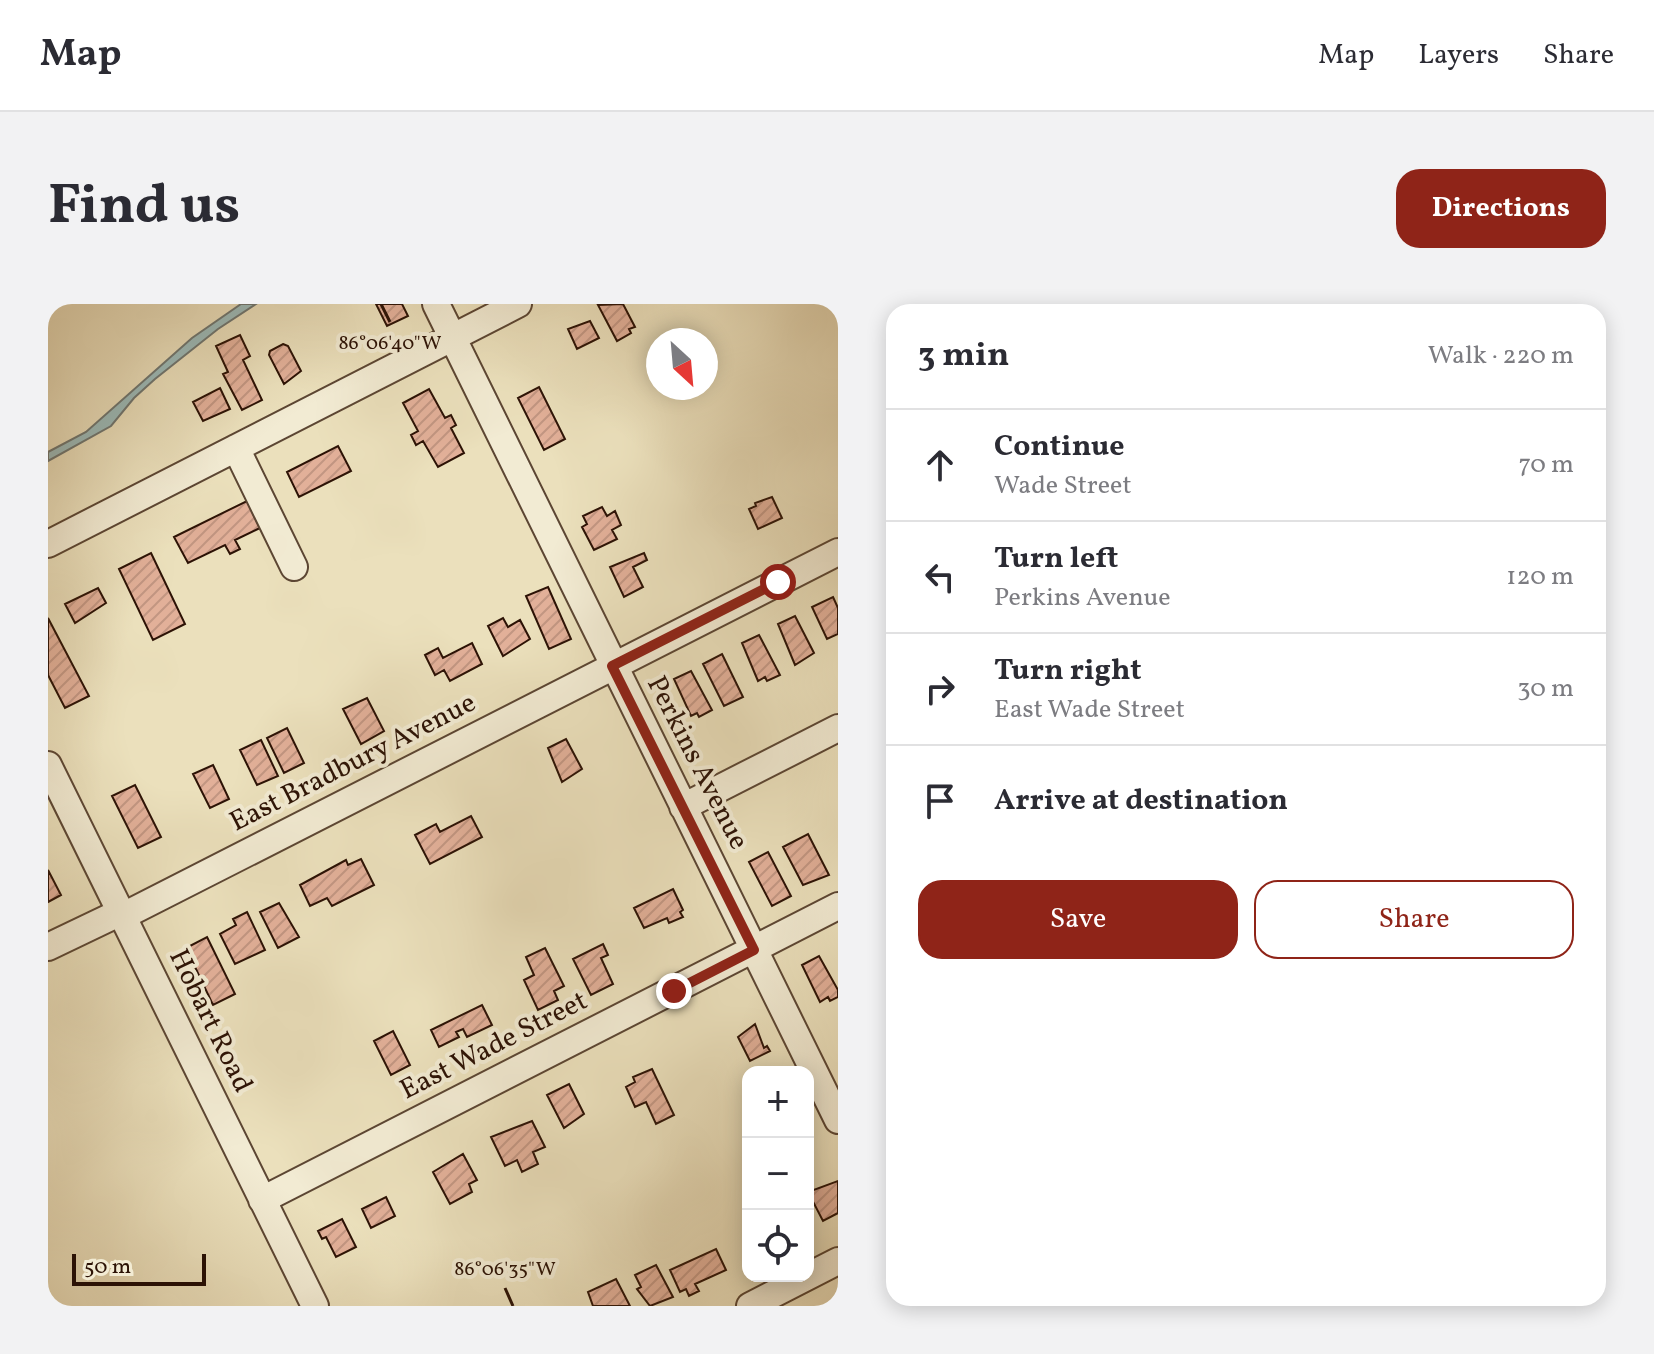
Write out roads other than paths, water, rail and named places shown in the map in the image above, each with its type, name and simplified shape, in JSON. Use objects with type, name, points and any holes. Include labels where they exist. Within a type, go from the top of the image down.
[{"type":"street","name":"Perkins Avenue","points":[[436,304],[754,950],[831,1088],[838,1120]]},
{"type":"street","points":[[48,544],[518,304]]},
{"type":"street","points":[[236,448],[294,567]]},
{"type":"street","name":"East Bradbury Avenue","points":[[48,947],[122,914],[838,552]]},
{"type":"street","points":[[683,807],[838,728]]},
{"type":"street","name":"Hobart Road","points":[[48,765],[315,1306]]},
{"type":"street","name":"East Wade Street","points":[[262,1200],[838,906]]},
{"type":"street","points":[[750,1306],[838,1261]]},
{"type":"water","points":[[241,304],[256,304],[218,329],[155,379],[111,426],[48,461],[48,452],[86,432],[192,338]]}]
